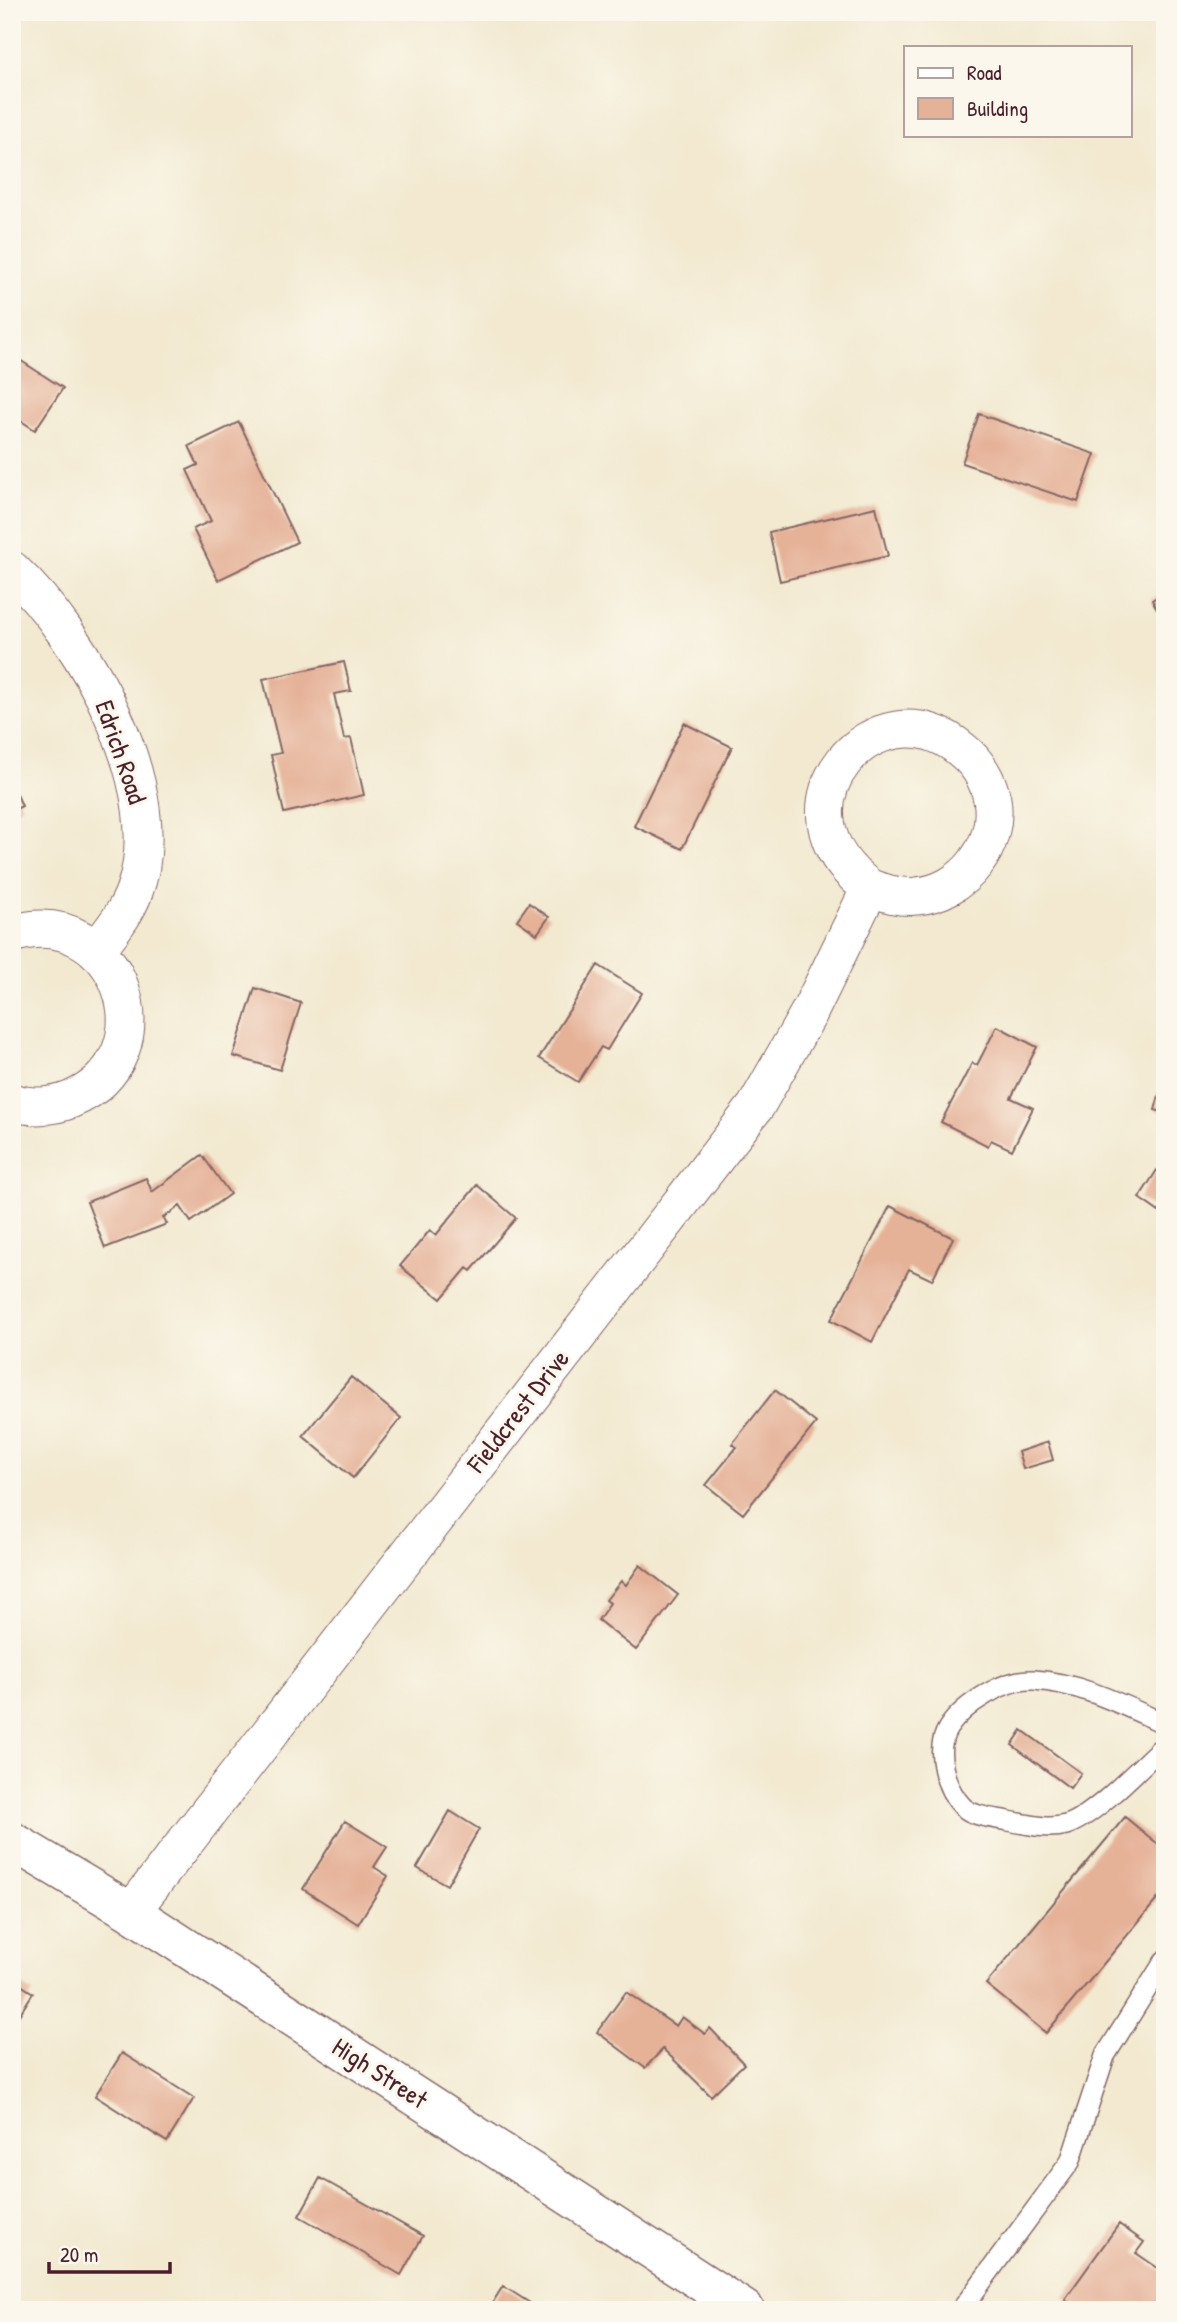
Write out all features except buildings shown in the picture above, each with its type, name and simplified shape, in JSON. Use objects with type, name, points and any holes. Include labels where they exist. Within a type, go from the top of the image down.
[{"type":"street","name":"Edrich Road","points":[[12,570],[54,614],[78,650],[108,708],[138,786],[143,816],[141,867],[126,909],[96,951]]},
{"type":"street","points":[[910,729],[933,733],[953,742],[971,757],[984,777],[992,799],[993,822],[987,845],[967,873],[938,892],[916,897],[892,895],[870,888],[852,875],[837,858],[828,837],[825,815],[827,793],[835,772],[849,754],[867,741],[888,732],[910,729]]},
{"type":"street","name":"Fieldcrest Drive","points":[[131,1912],[756,1106],[810,1011],[870,888]]},
{"type":"street","points":[[12,934],[42,929],[62,932],[96,951],[121,985],[127,1006],[127,1027],[112,1067],[98,1083],[61,1103],[40,1106],[12,1102]]},
{"type":"street","name":"High Street","points":[[12,1841],[131,1912],[745,2310]]},
{"type":"lane","points":[[1165,1724],[1101,1695],[1058,1683],[1030,1679],[997,1689],[975,1702],[948,1728],[943,1744],[942,1763],[950,1788],[964,1808],[981,1816],[1046,1827],[1066,1825],[1083,1818],[1165,1744]]},
{"type":"lane","points":[[961,2310],[1070,2162],[1105,2056],[1165,1960]]}]
